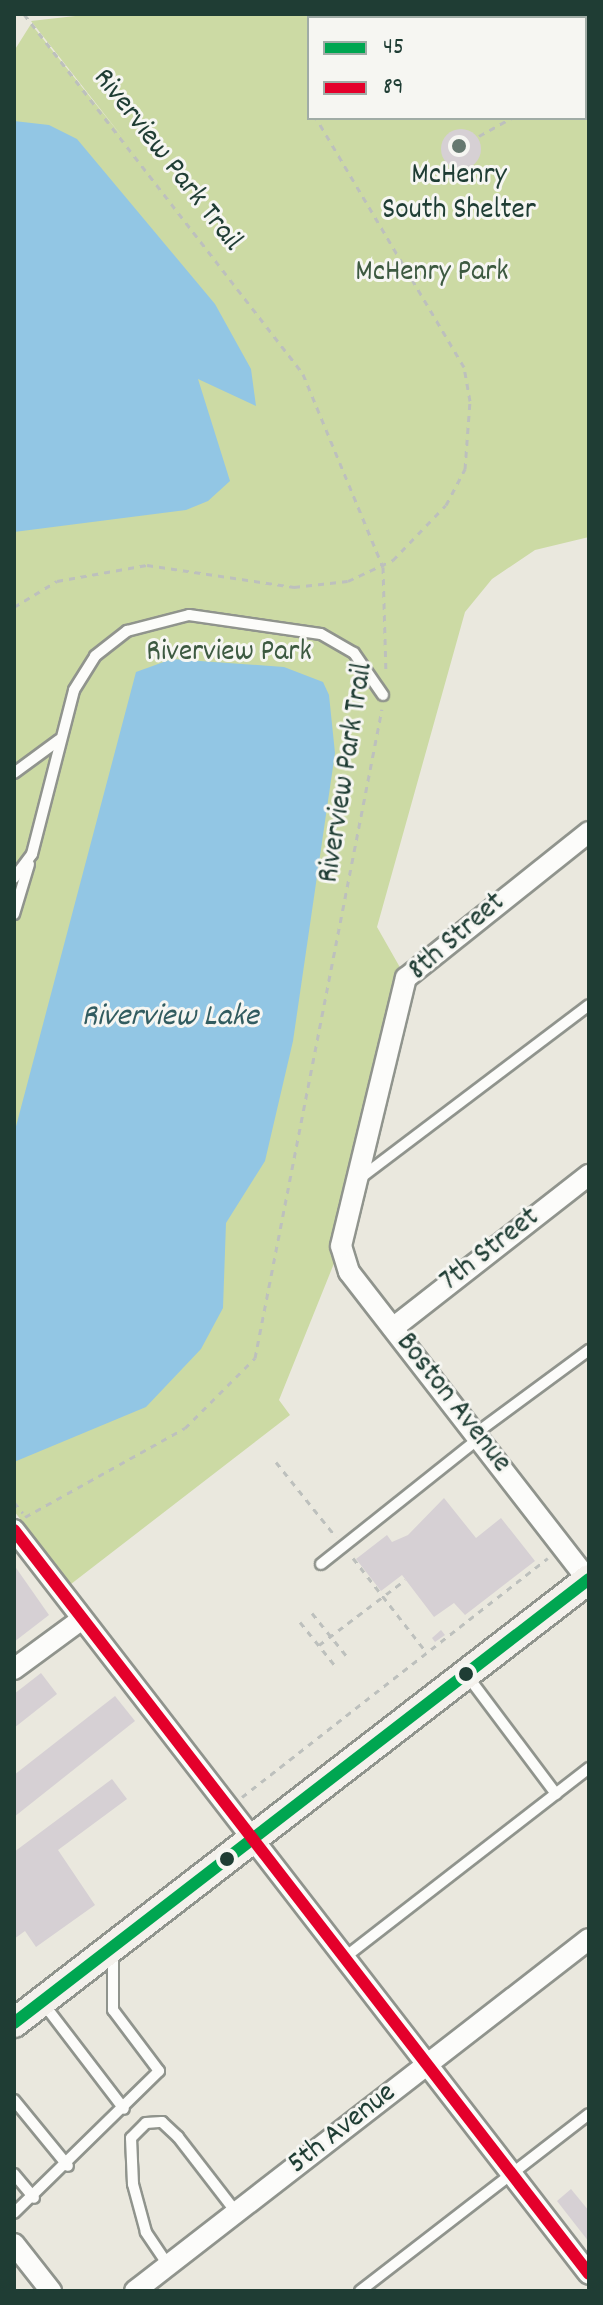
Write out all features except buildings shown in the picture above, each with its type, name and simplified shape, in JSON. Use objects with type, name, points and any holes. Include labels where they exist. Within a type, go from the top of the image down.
[{"type":"main road","points":[[14,2023],[589,1580]]},
{"type":"street","name":"8th Street","points":[[345,1218],[406,978],[589,832]]},
{"type":"street","name":"7th Street","points":[[393,1328],[589,1175]]},
{"type":"street","name":"Boston Avenue","points":[[345,1218],[341,1246],[349,1272],[589,1580]]},
{"type":"street","points":[[20,1523],[82,1619],[589,2274]]},
{"type":"street","points":[[14,1669],[82,1619]]},
{"type":"street","name":"5th Avenue","points":[[135,2291],[589,1939]]},
{"type":"street","points":[[14,2244],[51,2291]]},
{"type":"street","points":[[582,2291],[589,2286]]},
{"type":"lane","points":[[14,914],[74,690],[95,656],[127,631],[166,617],[321,634],[354,653],[383,695]]},
{"type":"lane","points":[[14,773],[60,738]]},
{"type":"lane","points":[[14,878],[32,854]]},
{"type":"lane","points":[[353,1182],[419,1140],[589,1005]]},
{"type":"lane","points":[[321,1564],[477,1436],[589,1350]]},
{"type":"lane","points":[[465,1673],[556,1794]]},
{"type":"lane","points":[[343,1958],[589,1768]]},
{"type":"lane","points":[[14,2213],[68,2166],[159,2071],[113,2010],[113,1945]]},
{"type":"lane","points":[[42,2001],[124,2109]]},
{"type":"lane","points":[[14,2100],[68,2166]]},
{"type":"lane","points":[[360,2291],[589,2114]]},
{"type":"lane","points":[[168,2265],[146,2232],[133,2184],[131,2138],[146,2123],[162,2122],[178,2137],[236,2212]]},
{"type":"lane","points":[[14,2174],[34,2198]]},
{"type":"path","name":"Riverview Park Trail","points":[[20,1523],[185,1428],[255,1358],[383,695],[383,567],[318,406],[285,346],[24,14]]},
{"type":"path","points":[[14,607],[57,581],[147,565],[294,587],[331,585],[383,567],[446,505],[465,469],[470,401],[449,332],[317,120]]},
{"type":"path","points":[[479,136],[508,120]]},
{"type":"path","points":[[14,1502],[20,1523]]},
{"type":"path","points":[[243,1797],[548,1558]]},
{"type":"path","points":[[319,1645],[405,1580]]},
{"type":"path","points":[[312,1613],[349,1659]]},
{"type":"path","points":[[300,1622],[337,1668]]},
{"type":"green space","name":"Riverview Park","points":[[93,14],[589,14],[589,537],[535,550],[492,579],[465,612],[377,927],[406,978],[341,1246],[279,1400],[290,1415],[71,1584],[14,1511],[14,51],[31,24],[124,139],[31,21]]},
{"type":"water","points":[[14,121],[49,125],[77,139],[215,304],[251,369],[256,406],[198,379],[230,481],[208,501],[186,510],[14,532]]},
{"type":"water","name":"Riverview Lake","points":[[172,659],[284,667],[323,682],[329,695],[335,753],[293,1041],[265,1161],[226,1223],[223,1308],[201,1349],[146,1407],[14,1462],[14,1134],[136,672]]},
{"type":"transit line","name":"89","points":[[14,1530],[589,2274]]},
{"type":"transit line","name":"45","points":[[14,2023],[589,1579]]},
{"type":"place","name":"McHenry South Shelter","points":[[459,146]]},
{"type":"park label","name":"McHenry Park","points":[[432,274]]}]
